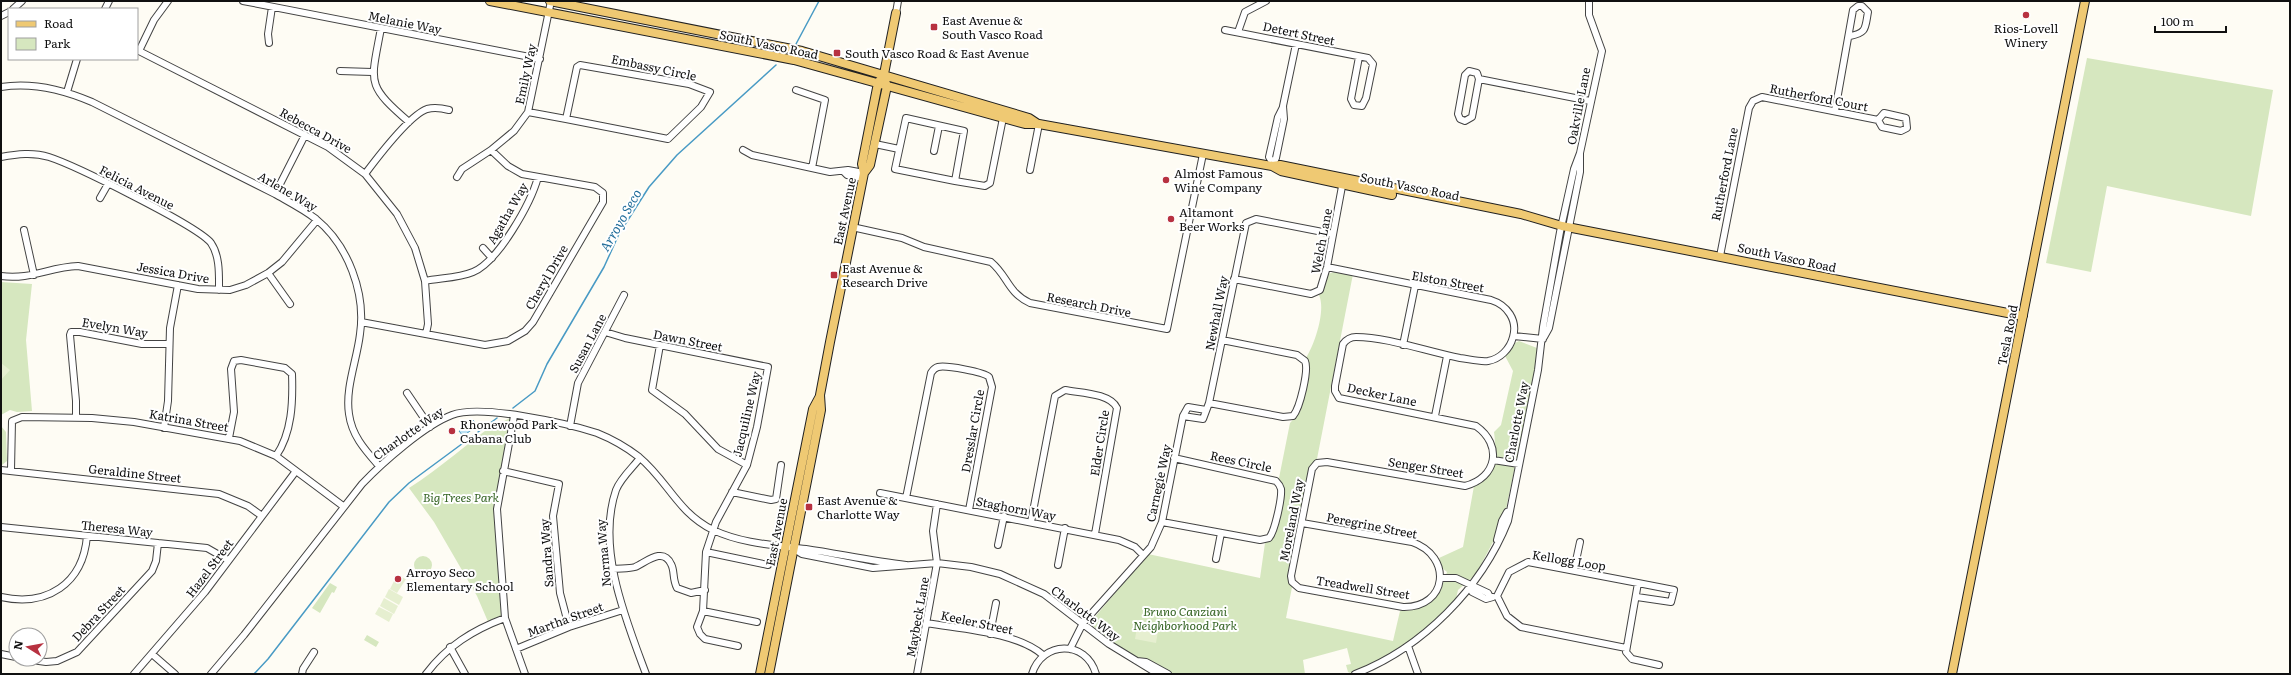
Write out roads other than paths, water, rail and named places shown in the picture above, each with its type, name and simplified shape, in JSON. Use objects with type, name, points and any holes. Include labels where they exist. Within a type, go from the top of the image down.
[{"type":"main road","name":"South Vasco Road","points":[[490,1],[770,55],[1025,124],[1038,124],[1203,154],[1280,165],[1343,182],[1521,214],[1546,222],[2023,316]]},
{"type":"main road","name":"South Vasco Road","points":[[550,1],[802,51],[1029,118],[1038,124]]},
{"type":"main road","name":"Tesla Road","points":[[1952,674],[2085,1]]},
{"type":"main road","name":"East Avenue","points":[[769,674],[813,409],[820,395],[863,175],[862,164],[878,83],[884,74],[896,13]]},
{"type":"main road","name":"East Avenue","points":[[863,175],[870,165],[875,144],[887,86],[884,74]]},
{"type":"main road","name":"East Avenue","points":[[760,674],[790,549]]},
{"type":"street","points":[[14,8],[22,1]]},
{"type":"street","points":[[138,50],[154,20],[168,1]]},
{"type":"street","name":"Melanie Way","points":[[243,1],[540,59]]},
{"type":"street","name":"Emily Way","points":[[457,177],[462,169],[492,150],[514,131],[528,112],[540,59],[550,1]]},
{"type":"street","name":"East Avenue","points":[[896,13],[898,1]]},
{"type":"street","points":[[1238,32],[1245,12],[1266,1]]},
{"type":"street","name":"Oakville Lane","points":[[1566,226],[1574,169],[1580,153],[1598,63],[1602,51],[1589,15],[1589,1]]},
{"type":"street","points":[[1835,111],[1850,36],[1853,10],[1858,6],[1862,6],[1868,12],[1864,30],[1861,34],[1850,36]]},
{"type":"street","points":[[269,43],[268,34],[272,7]]},
{"type":"street","points":[[381,28],[372,72],[376,86],[385,101],[409,122]]},
{"type":"street","name":"Detert Street","points":[[1225,30],[1368,58],[1373,64],[1365,103],[1357,106],[1354,105],[1351,99],[1359,57]]},
{"type":"street","points":[[1272,164],[1276,158],[1284,119],[1283,106],[1296,44]]},
{"type":"street","name":"Rebecca Drive","points":[[138,50],[305,135],[347,160],[365,174],[387,198],[406,228],[417,254],[425,281],[428,324],[426,334]]},
{"type":"street","points":[[67,92],[77,60]]},
{"type":"street","name":"Embassy Circle","points":[[528,112],[566,120],[668,139],[701,107],[710,92],[688,84],[580,64],[577,66],[566,120]]},
{"type":"street","points":[[340,71],[372,72]]},
{"type":"street","points":[[1469,71],[1474,71],[1479,75],[1479,80],[1472,117],[1468,121],[1462,121],[1458,114],[1465,75],[1469,71]]},
{"type":"street","points":[[1479,80],[1590,101]]},
{"type":"street","name":"Arlene Way","points":[[1,87],[40,87],[67,92],[92,102],[275,194],[302,209],[317,220],[339,246],[353,273],[361,305],[362,322],[349,392],[349,415],[358,440],[379,466]]},
{"type":"street","points":[[796,90],[825,100],[812,168]]},
{"type":"street","name":"Rutherford Court","points":[[1756,99],[1762,97],[1878,120],[1882,127],[1901,131],[1904,131],[1908,125],[1906,118],[1902,117],[1884,114],[1878,120]]},
{"type":"street","name":"Rutherford Lane","points":[[1720,256],[1748,115],[1751,104],[1756,99]]},
{"type":"street","points":[[365,174],[409,122],[426,109],[438,107],[449,110]]},
{"type":"street","points":[[954,181],[964,131],[906,118],[895,169],[954,181],[985,186],[990,183],[1003,118]]},
{"type":"street","points":[[1030,170],[1038,124]]},
{"type":"street","points":[[934,151],[939,126]]},
{"type":"street","points":[[275,194],[305,135]]},
{"type":"street","points":[[875,144],[899,149]]},
{"type":"street","name":"Cheryl Drive","points":[[362,322],[485,345],[499,344],[525,331],[533,322],[604,198],[603,193],[595,187],[538,178],[514,171],[502,162],[492,150]]},
{"type":"street","points":[[743,150],[752,155],[830,172],[848,170],[863,175]]},
{"type":"street","name":"Felicia Avenue","points":[[1,157],[26,153],[49,157],[108,184],[192,228],[210,242],[216,252],[219,290]]},
{"type":"street","name":"Research Drive","points":[[852,227],[902,238],[924,247],[991,262],[999,268],[1014,294],[1030,303],[1167,329],[1203,154]]},
{"type":"street","name":"Agatha Way","points":[[425,281],[473,272],[492,258],[502,247],[532,196],[538,178]]},
{"type":"street","name":"Welch Lane","points":[[1234,279],[1311,294],[1316,293],[1324,285],[1343,182]]},
{"type":"street","points":[[100,198],[108,184]]},
{"type":"street","name":"Newhall Way","points":[[1206,410],[1209,403],[1244,226],[1249,221],[1256,219],[1333,234]]},
{"type":"street","name":"Jessica Drive","points":[[1,276],[23,278],[65,266],[78,266],[178,285],[219,290],[246,285],[268,273],[282,262],[317,220]]},
{"type":"street","name":"Charlotte Way","points":[[1355,674],[1371,668],[1408,646],[1433,626],[1455,605],[1470,585],[1497,542],[1508,521],[1509,509],[1543,339],[1543,327],[1566,226]]},
{"type":"street","points":[[24,230],[34,275]]},
{"type":"street","points":[[483,248],[492,258]]},
{"type":"street","name":"Elston Street","points":[[1327,267],[1497,302],[1509,313],[1515,328],[1514,336]]},
{"type":"street","points":[[268,273],[290,304]]},
{"type":"street","points":[[164,428],[168,400],[169,344],[172,310],[178,285]]},
{"type":"street","points":[[1403,345],[1415,286]]},
{"type":"street","name":"Susan Lane","points":[[570,426],[578,383],[624,295]]},
{"type":"street","name":"Evelyn Way","points":[[76,417],[76,401],[70,340],[71,332],[80,332],[142,344],[169,344]]},
{"type":"street","name":"Dawn Street","points":[[605,332],[768,367]]},
{"type":"street","points":[[1514,336],[1543,339]]},
{"type":"street","name":"Decker Lane","points":[[1493,460],[1491,443],[1482,430],[1468,423],[1339,398],[1335,391],[1346,340],[1355,337],[1403,345],[1447,356],[1488,361],[1498,358],[1505,352],[1514,336]]},
{"type":"street","points":[[1209,403],[1283,417],[1293,416],[1299,408],[1307,369],[1305,360],[1297,356],[1222,340]]},
{"type":"street","points":[[660,345],[652,390],[685,414],[718,449],[746,464]]},
{"type":"street","points":[[1435,416],[1447,356]]},
{"type":"street","points":[[229,438],[234,412],[231,369],[234,361],[241,360],[285,368],[292,374],[288,429],[283,445],[276,456]]},
{"type":"street","name":"Dresslar Circle","points":[[906,498],[931,373],[936,367],[944,366],[987,375],[992,387],[968,510]]},
{"type":"street","name":"Jacquiline Way","points":[[738,646],[705,639],[700,634],[698,627],[703,611],[706,552],[714,530],[746,464],[757,427],[768,367]]},
{"type":"street","name":"Elder Circle","points":[[1031,522],[1055,396],[1065,390],[1109,398],[1115,403],[1117,412],[1095,534]]},
{"type":"street","points":[[407,393],[430,427]]},
{"type":"street","points":[[1188,407],[1206,410],[1203,420],[1183,416],[1188,407]]},
{"type":"street","name":"Charlotte Way","points":[[211,674],[244,635],[343,506],[379,466],[444,418],[460,412],[478,410],[570,426],[607,437],[640,458],[685,510],[714,530],[740,540],[790,549],[802,554],[873,568],[937,564],[971,568],[1008,577],[1044,594],[1109,644],[1158,674]]},
{"type":"street","points":[[512,415],[497,510],[505,618],[525,674]]},
{"type":"street","name":"Carnegie Way","points":[[1070,649],[1083,623],[1143,555],[1156,538],[1162,522],[1183,416]]},
{"type":"street","name":"Katrina Street","points":[[11,470],[12,421],[22,417],[76,417],[134,422],[229,438],[257,447],[276,456],[343,506]]},
{"type":"street","name":"Norma Way","points":[[640,458],[616,488],[609,520],[613,569],[622,610],[646,674]]},
{"type":"street","name":"Rees Circle","points":[[1162,522],[1260,540],[1269,538],[1274,530],[1280,500],[1279,484],[1271,479],[1174,458]]},
{"type":"street","points":[[1493,460],[1519,464]]},
{"type":"street","name":"Senger Street","points":[[1317,463],[1327,462],[1465,486],[1478,482],[1484,476],[1493,460]]},
{"type":"street","name":"Moreland Way","points":[[1292,582],[1312,470],[1317,463]]},
{"type":"street","points":[[732,492],[771,500],[776,499],[781,465]]},
{"type":"street","name":"Geraldine Street","points":[[1,470],[219,494],[248,506],[262,516]]},
{"type":"street","name":"Hazel Street","points":[[134,674],[205,592],[296,471]]},
{"type":"street","name":"Sandra Way","points":[[504,471],[558,484],[553,516],[560,593],[570,627]]},
{"type":"street","name":"Staghorn Way","points":[[880,493],[1095,534],[1126,542],[1143,555]]},
{"type":"street","name":"Maybeck Lane","points":[[918,674],[937,564],[933,531],[936,504]]},
{"type":"street","points":[[998,545],[1004,516]]},
{"type":"street","name":"Peregrine Street","points":[[1302,523],[1421,545],[1434,556],[1441,572],[1440,578]]},
{"type":"street","name":"Theresa Way","points":[[1,527],[207,548],[228,560]]},
{"type":"street","points":[[1058,565],[1065,528]]},
{"type":"street","points":[[1216,559],[1221,533]]},
{"type":"street","points":[[1,597],[25,601],[36,600],[58,590],[80,566],[85,553],[87,536]]},
{"type":"street","points":[[1574,570],[1580,542]]},
{"type":"street","name":"Debra Street","points":[[48,662],[57,661],[77,652],[152,571],[156,561],[158,543]]},
{"type":"street","points":[[706,552],[768,565]]},
{"type":"street","points":[[613,569],[634,568],[647,559],[658,556],[668,559],[671,564],[672,579],[678,588],[690,593],[705,590]]},
{"type":"street","name":"Kellogg Loop","points":[[1498,596],[1509,572],[1528,562],[1674,590],[1671,602],[1637,597]]},
{"type":"street","points":[[1440,578],[1456,578],[1488,593],[1490,597]]},
{"type":"street","name":"Treadwell Street","points":[[1292,582],[1298,588],[1413,607],[1426,602],[1432,597],[1438,587],[1440,578]]},
{"type":"street","points":[[1638,583],[1637,597],[1626,648],[1627,655],[1632,659],[1659,665]]},
{"type":"street","points":[[1470,585],[1472,592],[1486,599],[1498,596],[1507,616],[1521,627],[1626,648]]},
{"type":"street","points":[[990,634],[996,603]]},
{"type":"street","name":"Martha Street","points":[[516,649],[570,627],[622,610]]},
{"type":"street","points":[[703,611],[758,622]]},
{"type":"street","points":[[426,674],[439,657],[450,648],[479,628],[505,618]]},
{"type":"street","name":"Keeler Street","points":[[927,623],[990,634],[1025,644],[1043,655]]},
{"type":"street","points":[[1408,646],[1418,674]]},
{"type":"street","points":[[450,648],[465,674]]},
{"type":"street","points":[[1032,674],[1034,666],[1043,655],[1055,649],[1070,649],[1078,651],[1088,659],[1096,674]]},
{"type":"street","points":[[302,674],[303,669],[314,652]]},
{"type":"street","points":[[152,654],[175,674]]},
{"type":"street","name":"Charlotte Way","points":[[1136,660],[1146,662],[1168,674]]},
{"type":"water","points":[[473,420],[477,426],[463,436],[459,431]]},
{"type":"waterway","name":"Arroyo Seco","points":[[796,44],[819,1]]},
{"type":"waterway","name":"Arroyo Seco","points":[[513,408],[535,391],[547,364],[604,267],[619,234],[649,187],[677,155],[776,65]]},
{"type":"waterway","points":[[254,674],[268,659],[389,502],[409,483],[497,418]]},
{"type":"place","name":"Rios-Lovell Winery","points":[[2026,15]]},
{"type":"place","name":"East Avenue & South Vasco Road","points":[[934,27]]},
{"type":"place","name":"South Vasco Road & East Avenue","points":[[837,53]]},
{"type":"place","name":"Almost Famous Wine Company","points":[[1166,180]]},
{"type":"place","name":"Altamont Beer Works","points":[[1171,219]]},
{"type":"place","name":"East Avenue & Research Drive","points":[[834,275]]},
{"type":"place","name":"Rhonewood Park Cabana Club","points":[[452,431]]},
{"type":"place","name":"East Avenue & Charlotte Way","points":[[809,507]]},
{"type":"place","name":"Arroyo Seco Elementary School","points":[[398,579]]},
{"type":"park label","name":"Big Trees Park","points":[[461,497]]},
{"type":"park label","name":"Bruno Canziani Neighborhood Park","points":[[1185,618]]}]
